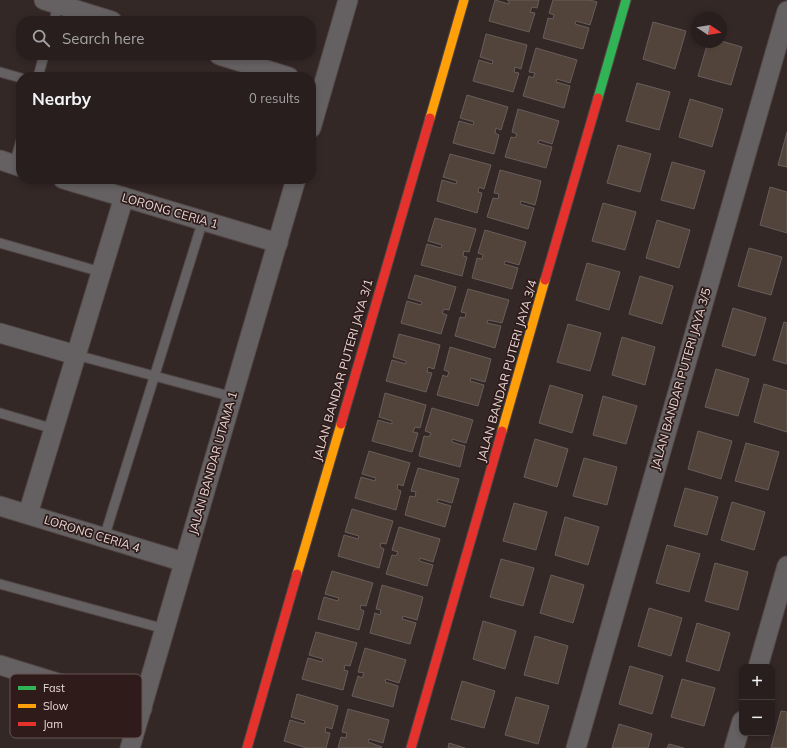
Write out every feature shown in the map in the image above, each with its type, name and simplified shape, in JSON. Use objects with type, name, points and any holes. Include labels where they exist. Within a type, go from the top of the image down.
[{"type":"street","points":[[317,86],[348,0]]},
{"type":"street","name":"JALAN BANDAR PUTERI JAYA 3/1","points":[[247,748],[464,0]]},
{"type":"street","name":"JALAN BANDAR PUTERI JAYA 3/4","points":[[411,748],[626,0]]},
{"type":"street","points":[[52,8],[89,16]]},
{"type":"street","name":"JALAN BANDAR PUTERI JAYA 3/5","points":[[576,748],[787,11]]},
{"type":"street","points":[[235,60],[273,72]]},
{"type":"street","name":"LORONG CERIA 1","points":[[80,184],[278,243]]},
{"type":"street","name":"JALAN BANDAR UTAMA 1","points":[[142,708],[295,184]]},
{"type":"street","points":[[28,514],[124,197]]},
{"type":"street","points":[[0,333],[76,355]]},
{"type":"street","name":"LORONG CERIA 4","points":[[0,506],[184,562]]},
{"type":"street","points":[[759,664],[787,566]]},
{"type":"street","points":[[0,665],[30,674]]},
{"type":"street","points":[[734,748],[739,731]]},
{"type":"street","name":"JALAN BANDAR UTAMA 1","points":[[130,748],[133,738]]},
{"type":"lane","points":[[39,72],[43,60]]},
{"type":"lane","points":[[0,72],[16,77]]},
{"type":"lane","points":[[12,164],[16,153]]},
{"type":"lane","points":[[104,538],[203,220]]},
{"type":"lane","points":[[0,243],[101,272]]},
{"type":"lane","points":[[76,355],[233,397]]},
{"type":"lane","points":[[0,413],[54,429]]},
{"type":"lane","points":[[0,584],[165,629]]},
{"type":"building","points":[[495,0],[509,4],[509,1],[507,0],[539,0],[537,8],[532,7],[530,12],[535,13],[529,32],[489,21]]},
{"type":"building","points":[[553,0],[590,0],[597,2],[590,25],[576,21],[575,24],[589,28],[583,49],[543,38],[548,18],[553,19],[554,15],[549,13]]},
{"type":"building","points":[[653,22],[686,31],[675,69],[643,59]]},
{"type":"building","points":[[486,34],[527,45],[521,69],[515,67],[514,72],[519,73],[513,92],[473,81],[479,60],[492,64],[493,61],[480,57]]},
{"type":"building","points":[[727,43],[742,47],[731,85],[698,76],[706,48],[727,48]]},
{"type":"building","points":[[536,48],[577,60],[570,83],[557,79],[556,82],[570,86],[564,108],[523,96],[529,76],[533,78],[535,73],[529,72]]},
{"type":"building","points":[[637,83],[670,92],[659,130],[626,121]]},
{"type":"building","points":[[467,95],[508,107],[501,130],[496,128],[495,133],[499,135],[494,154],[453,143],[459,121],[473,125],[474,122],[460,118]]},
{"type":"building","points":[[690,99],[723,109],[712,147],[679,137]]},
{"type":"building","points":[[518,109],[559,121],[552,144],[539,140],[538,143],[552,147],[546,168],[505,157],[511,137],[515,138],[517,134],[512,132]]},
{"type":"building","points":[[787,132],[787,167],[778,165]]},
{"type":"building","points":[[618,145],[651,154],[640,192],[607,183]]},
{"type":"building","points":[[450,154],[491,165],[484,189],[479,187],[478,192],[482,193],[477,213],[437,201],[442,180],[456,184],[457,181],[443,177]]},
{"type":"building","points":[[672,162],[705,171],[694,209],[661,200]]},
{"type":"building","points":[[500,170],[541,181],[535,205],[521,201],[520,204],[534,208],[528,229],[487,217],[493,198],[498,199],[499,194],[494,193]]},
{"type":"building","points":[[770,187],[787,192],[787,233],[760,225]]},
{"type":"building","points":[[603,203],[636,212],[625,250],[592,241]]},
{"type":"building","points":[[435,218],[476,229],[469,252],[464,251],[463,256],[467,257],[462,276],[421,265],[427,244],[441,248],[442,245],[428,241]]},
{"type":"building","points":[[657,220],[690,230],[679,268],[646,258]]},
{"type":"building","points":[[485,230],[526,242],[519,265],[505,261],[504,264],[518,268],[512,289],[472,278],[477,258],[482,259],[483,255],[478,253]]},
{"type":"building","points":[[749,248],[782,257],[771,295],[738,286]]},
{"type":"building","points":[[587,263],[620,272],[609,310],[576,300]]},
{"type":"building","points":[[415,275],[456,287],[449,310],[444,309],[442,313],[447,315],[441,334],[401,323],[407,301],[421,305],[422,302],[408,298]]},
{"type":"building","points":[[640,276],[673,286],[662,324],[629,314]]},
{"type":"building","points":[[468,289],[509,300],[502,323],[488,320],[487,323],[501,326],[495,348],[455,336],[460,317],[465,318],[466,313],[461,312]]},
{"type":"building","points":[[733,308],[766,318],[755,356],[722,346]]},
{"type":"building","points":[[784,322],[787,323],[787,364],[773,360]]},
{"type":"building","points":[[568,324],[601,333],[590,371],[557,362]]},
{"type":"building","points":[[399,334],[440,345],[434,369],[428,367],[427,372],[432,373],[426,392],[386,381],[392,360],[406,364],[406,361],[393,357]]},
{"type":"building","points":[[622,337],[655,347],[645,385],[612,375]]},
{"type":"building","points":[[450,347],[491,359],[485,382],[471,378],[470,381],[484,385],[478,406],[437,395],[443,375],[447,377],[449,372],[444,370]]},
{"type":"building","points":[[716,369],[749,379],[738,416],[705,407]]},
{"type":"building","points":[[764,384],[787,391],[787,432],[754,422]]},
{"type":"building","points":[[550,385],[583,395],[572,433],[539,423]]},
{"type":"building","points":[[385,393],[426,405],[420,428],[415,427],[413,432],[418,433],[412,452],[372,441],[378,420],[392,424],[392,421],[379,417]]},
{"type":"building","points":[[603,396],[637,406],[626,444],[593,435]]},
{"type":"building","points":[[432,408],[473,420],[466,443],[452,439],[452,442],[465,446],[460,467],[419,456],[424,436],[429,437],[431,433],[425,431]]},
{"type":"building","points":[[698,431],[732,441],[721,479],[688,469]]},
{"type":"building","points":[[535,439],[568,449],[557,487],[524,477]]},
{"type":"building","points":[[746,443],[779,452],[768,490],[735,481]]},
{"type":"building","points":[[369,451],[410,463],[403,486],[398,484],[397,489],[401,491],[396,510],[355,498],[361,477],[375,481],[376,478],[362,474]]},
{"type":"building","points":[[584,458],[617,467],[607,505],[573,496]]},
{"type":"building","points":[[418,468],[459,479],[452,503],[438,499],[437,502],[451,506],[445,527],[405,515],[410,496],[415,497],[416,492],[411,491]]},
{"type":"building","points":[[685,488],[718,497],[707,535],[674,526]]},
{"type":"building","points":[[732,502],[765,512],[754,550],[721,540]]},
{"type":"building","points":[[514,503],[547,512],[536,550],[503,541]]},
{"type":"building","points":[[352,509],[393,521],[386,544],[381,543],[380,547],[384,549],[379,568],[338,556],[344,535],[358,539],[359,536],[345,532]]},
{"type":"building","points":[[565,517],[599,527],[588,565],[555,555]]},
{"type":"building","points":[[399,527],[440,539],[433,562],[420,558],[419,561],[433,565],[427,586],[386,574],[392,555],[396,556],[398,552],[392,550]]},
{"type":"building","points":[[667,545],[700,554],[689,592],[656,583]]},
{"type":"building","points":[[501,559],[534,568],[523,606],[490,597]]},
{"type":"building","points":[[715,563],[748,572],[738,610],[705,601]]},
{"type":"building","points":[[332,571],[373,583],[366,606],[361,605],[360,609],[364,611],[359,630],[318,619],[324,597],[338,601],[339,598],[325,594]]},
{"type":"building","points":[[551,575],[584,585],[573,623],[540,613]]},
{"type":"building","points":[[382,585],[423,597],[417,620],[403,616],[402,619],[416,623],[410,644],[370,633],[375,613],[380,615],[381,610],[376,609]]},
{"type":"building","points":[[649,608],[682,618],[671,656],[638,646]]},
{"type":"building","points":[[483,621],[516,631],[505,669],[473,659]]},
{"type":"building","points":[[697,623],[730,633],[719,671],[686,661]]},
{"type":"building","points":[[316,632],[357,643],[350,666],[345,665],[344,670],[348,671],[343,690],[302,679],[308,658],[322,662],[323,659],[309,655]]},
{"type":"building","points":[[535,636],[568,646],[558,684],[524,675]]},
{"type":"building","points":[[365,648],[406,660],[399,683],[386,679],[385,682],[398,686],[393,707],[352,696],[358,676],[362,678],[364,673],[358,672]]},
{"type":"building","points":[[630,666],[663,676],[652,714],[619,704]]},
{"type":"building","points":[[682,679],[715,688],[704,726],[671,717]]},
{"type":"building","points":[[462,681],[495,691],[484,728],[451,719]]},
{"type":"building","points":[[297,694],[338,706],[332,729],[326,727],[325,732],[330,733],[326,748],[307,748],[284,741],[290,720],[304,724],[305,721],[291,717]]},
{"type":"building","points":[[516,697],[549,706],[538,744],[505,735]]},
{"type":"building","points":[[348,709],[389,720],[383,743],[369,739],[368,742],[382,747],[381,748],[338,748],[341,737],[346,738],[347,733],[342,732]]},
{"type":"building","points":[[781,711],[787,712],[787,748],[771,748]]},
{"type":"building","points":[[619,724],[652,734],[648,748],[612,748]]},
{"type":"building","points":[[449,743],[465,748],[448,748]]},
{"type":"building","points":[[669,744],[684,748],[667,748]]},
{"type":"traffic: fast","points":[[598,98],[626,0]]},
{"type":"traffic: slow","points":[[430,118],[464,0]]},
{"type":"traffic: slow","points":[[502,431],[545,280]]},
{"type":"traffic: slow","points":[[297,574],[341,424]]},
{"type":"traffic: jam","points":[[545,280],[598,98]]},
{"type":"traffic: jam","points":[[341,424],[430,118]]},
{"type":"traffic: jam","points":[[411,748],[502,431]]},
{"type":"traffic: jam","points":[[247,748],[297,574]]}]
